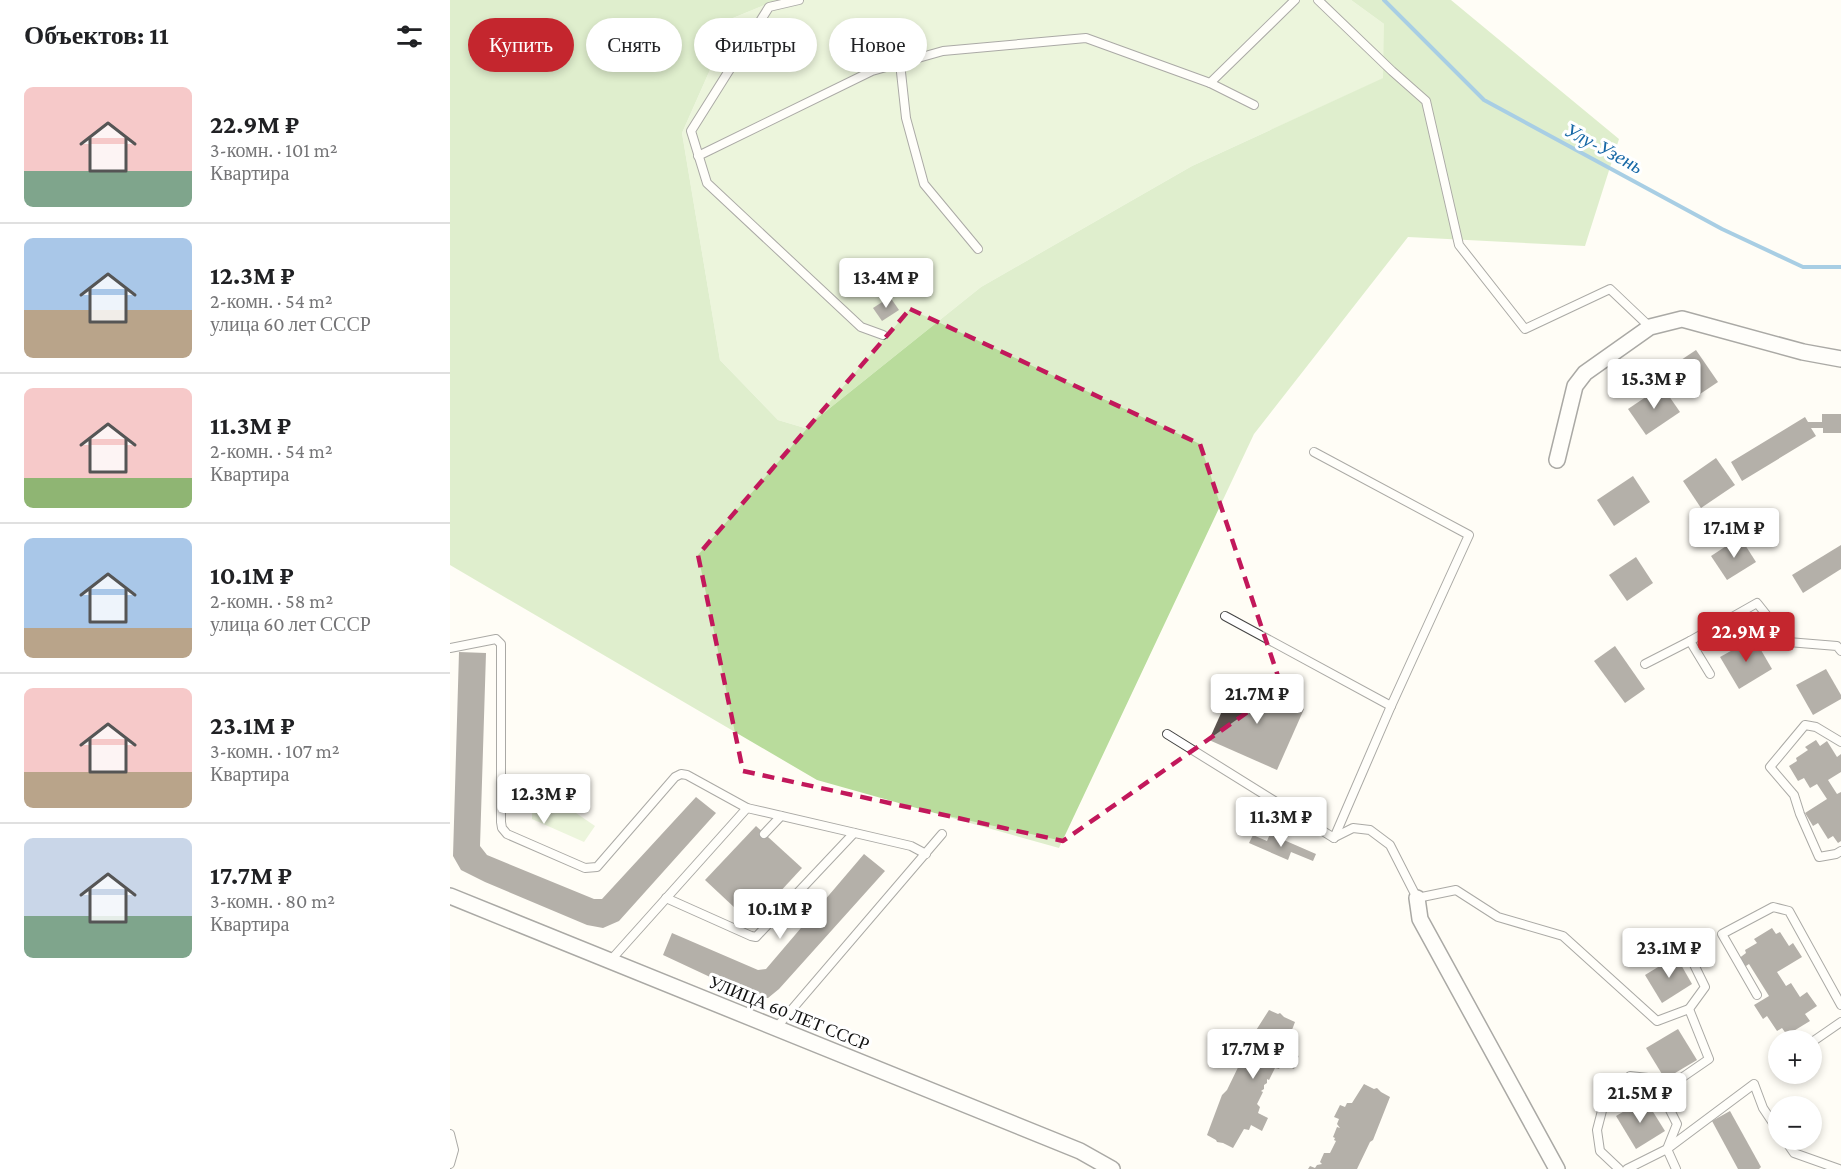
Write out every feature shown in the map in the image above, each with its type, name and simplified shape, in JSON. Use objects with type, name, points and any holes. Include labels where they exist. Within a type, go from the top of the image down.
[{"type":"street","points":[[1557,460],[1575,386],[1585,373],[1650,327],[1682,319],[1803,352],[1841,359]]},
{"type":"street","name":"УЛИЦА 60 ЛЕТ СССР","points":[[450,896],[1069,1147],[1113,1169]]},
{"type":"street","points":[[1417,898],[1420,919],[1557,1169]]},
{"type":"lane","points":[[799,0],[770,7],[691,131],[707,183],[861,327],[883,335]]},
{"type":"lane","points":[[1210,83],[1295,0]]},
{"type":"lane","points":[[1318,0],[1426,101],[1459,245],[1525,329],[1610,289],[1650,327]]},
{"type":"lane","points":[[927,55],[943,51],[1086,38],[1210,83],[1254,105]]},
{"type":"lane","points":[[698,156],[870,72]]},
{"type":"lane","points":[[901,72],[906,118],[924,184],[978,249]]},
{"type":"lane","points":[[1314,452],[1469,535],[1334,838]]},
{"type":"lane","points":[[1645,664],[1757,603],[1788,642],[1837,646],[1841,651]]},
{"type":"lane","points":[[1226,616],[1391,706]]},
{"type":"lane","points":[[450,648],[496,639],[501,644],[502,828],[507,834],[585,868],[597,867],[675,777],[681,774],[687,775],[747,808],[911,846],[926,854]]},
{"type":"lane","points":[[1690,641],[1710,674]]},
{"type":"lane","points":[[1841,742],[1816,728],[1805,725],[1770,767],[1794,795],[1800,814],[1820,857],[1841,851]]},
{"type":"lane","points":[[1167,734],[1334,838]]},
{"type":"lane","points":[[609,962],[747,808]]},
{"type":"lane","points":[[764,834],[781,816]]},
{"type":"lane","points":[[1334,838],[1353,828],[1370,830],[1390,845],[1417,898],[1456,890],[1498,917],[1563,936],[1657,1021],[1689,1009],[1705,987],[1684,944]]},
{"type":"lane","points":[[666,898],[756,937],[854,833]]},
{"type":"lane","points":[[775,1029],[942,834]]},
{"type":"lane","points":[[1757,995],[1722,934],[1773,907],[1788,911],[1841,1005]]},
{"type":"lane","points":[[1661,1092],[1709,1059],[1689,1009]]},
{"type":"lane","points":[[1822,1035],[1841,1022]]},
{"type":"lane","points":[[1619,1169],[1600,1151],[1597,1130],[1604,1102],[1630,1076],[1648,1078],[1661,1092],[1677,1124],[1667,1149],[1676,1169]]},
{"type":"lane","points":[[1627,1169],[1667,1149],[1754,1084],[1768,1116]]},
{"type":"lane","points":[[450,1134],[454,1150],[450,1164]]},
{"type":"lane","points":[[1792,1150],[1794,1153],[1840,1169]]},
{"type":"highlighted area","points":[[910,309],[1200,444],[1282,688],[1063,841],[743,771],[698,555]]},
{"type":"green space","points":[[450,0],[777,0],[733,18],[694,18],[694,72],[709,72],[682,133],[720,360],[778,420],[805,428],[981,287],[1192,166],[1383,78],[1384,24],[1351,0],[1451,0],[1619,139],[1585,246],[1408,237],[1254,434],[1059,848],[817,780],[450,565]]},
{"type":"green space","points":[[777,0],[1351,0],[1384,24],[1384,78],[1192,166],[981,287],[805,428],[778,420],[720,360],[682,133],[709,72],[817,72],[817,18],[733,18]]},
{"type":"green space","points":[[538,787],[595,826],[584,842],[532,819],[532,794]]},
{"type":"building","points":[[890,297],[899,310],[882,321],[873,308]]},
{"type":"building","points":[[1696,350],[1718,382],[1700,394],[1678,362]]},
{"type":"building","points":[[1662,386],[1680,412],[1646,435],[1628,409]]},
{"type":"building","points":[[1822,414],[1841,414],[1841,433],[1823,433],[1823,428],[1811,428],[1816,436],[1742,481],[1731,462],[1805,417],[1808,422],[1822,422]]},
{"type":"building","points":[[1716,458],[1735,485],[1701,508],[1683,481]]},
{"type":"building","points":[[1633,476],[1650,502],[1614,526],[1597,500]]},
{"type":"building","points":[[1740,537],[1756,562],[1727,580],[1711,556]]},
{"type":"building","points":[[1841,545],[1841,569],[1803,593],[1792,575]]},
{"type":"building","points":[[1636,557],[1653,583],[1627,601],[1609,575]]},
{"type":"building","points":[[1754,638],[1772,669],[1739,689],[1720,657]]},
{"type":"building","points":[[1615,646],[1645,689],[1625,703],[1594,661]]},
{"type":"building","points":[[459,652],[486,653],[480,846],[487,855],[594,899],[602,899],[696,797],[716,813],[619,921],[603,928],[587,925],[461,870],[453,856]]},
{"type":"building","points":[[1826,669],[1841,699],[1813,715],[1796,685]]},
{"type":"building","points":[[1236,680],[1304,709],[1277,770],[1209,740]]},
{"type":"building","points":[[1816,740],[1820,746],[1827,741],[1837,757],[1841,754],[1841,772],[1828,780],[1837,794],[1841,792],[1841,841],[1838,843],[1833,836],[1828,839],[1818,823],[1813,826],[1805,813],[1827,799],[1817,784],[1810,788],[1804,778],[1798,781],[1789,766],[1808,750],[1805,747]]},
{"type":"building","points":[[756,826],[802,868],[751,923],[705,880]]},
{"type":"building","points":[[1270,834],[1316,854],[1313,861],[1291,852],[1288,860],[1249,843],[1253,835],[1267,841]]},
{"type":"building","points":[[864,854],[885,871],[779,989],[768,998],[755,998],[663,955],[672,933],[758,970],[766,969]]},
{"type":"building","points":[[1772,928],[1776,934],[1780,932],[1789,946],[1793,943],[1802,957],[1777,972],[1786,986],[1791,983],[1800,997],[1807,992],[1817,1006],[1805,1014],[1810,1021],[1795,1030],[1782,1028],[1776,1030],[1767,1016],[1763,1019],[1754,1005],[1769,996],[1749,964],[1743,968],[1738,959],[1746,953],[1745,950],[1757,943],[1754,939]]},
{"type":"building","points":[[1676,956],[1692,984],[1662,1003],[1645,975]]},
{"type":"building","points":[[1269,1010],[1280,1013],[1295,1022],[1287,1043],[1290,1046],[1288,1051],[1299,1056],[1298,1061],[1294,1069],[1282,1064],[1279,1069],[1275,1068],[1261,1091],[1263,1092],[1257,1104],[1260,1107],[1258,1113],[1268,1118],[1262,1131],[1251,1125],[1249,1130],[1244,1129],[1233,1148],[1207,1135],[1222,1095],[1227,1090],[1245,1053],[1246,1046]]},
{"type":"building","points":[[1678,1029],[1697,1060],[1665,1079],[1646,1048]]},
{"type":"building","points":[[1364,1084],[1374,1089],[1377,1088],[1390,1097],[1373,1140],[1357,1169],[1308,1169],[1310,1166],[1315,1168],[1322,1164],[1320,1162],[1324,1153],[1330,1153],[1336,1141],[1333,1137],[1337,1127],[1340,1128],[1337,1124],[1339,1119],[1334,1117],[1340,1105],[1345,1107],[1347,1103],[1352,1103]]},
{"type":"building","points":[[1645,1099],[1665,1131],[1636,1149],[1616,1116]]},
{"type":"building","points":[[1730,1111],[1761,1167],[1759,1169],[1738,1169],[1712,1121]]},
{"type":"waterway","name":"Улу-Узень","points":[[1384,0],[1484,100],[1722,229],[1803,267],[1841,267]]}]
